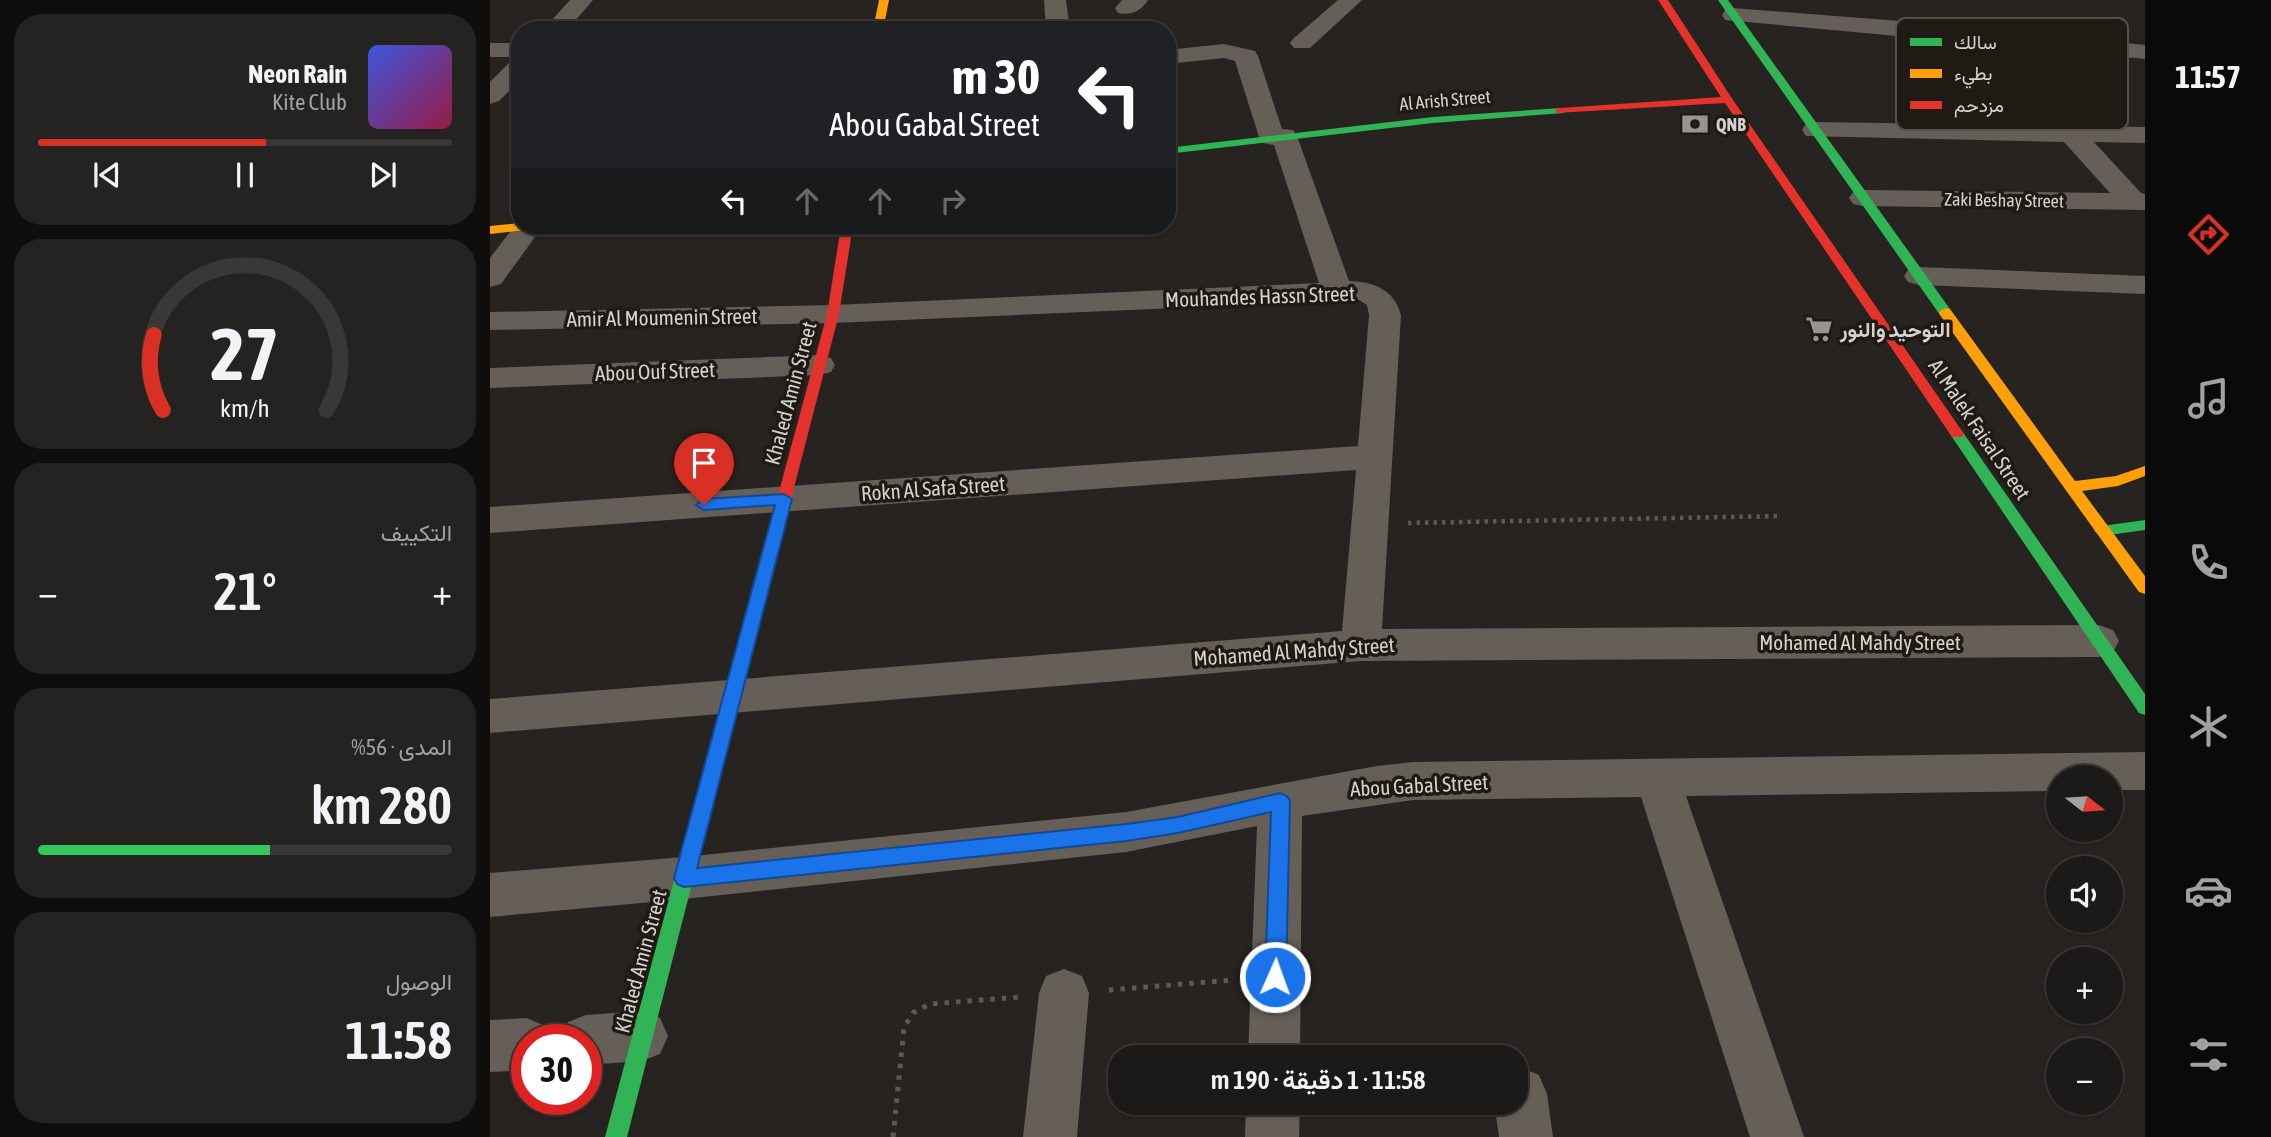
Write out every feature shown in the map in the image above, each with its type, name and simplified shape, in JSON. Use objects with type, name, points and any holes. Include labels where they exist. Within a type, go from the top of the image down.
[{"type":"main road","points":[[880,21],[884,0]]},
{"type":"main road","name":"Al Malek Faisal Street","points":[[1663,0],[1728,100],[2145,708]]},
{"type":"main road","name":"Al Malek Faisal Street","points":[[1728,8],[2070,487],[2144,585]]},
{"type":"main road","name":"Al Arish Street","points":[[1176,149],[1433,120],[1728,100]]},
{"type":"main road","points":[[490,230],[511,228]]},
{"type":"main road","name":"Khaled Amin Street","points":[[616,1137],[833,314],[846,235]]},
{"type":"main road","points":[[2070,487],[2118,481],[2145,471]]},
{"type":"main road","points":[[2102,531],[2145,525]]},
{"type":"street","points":[[562,21],[582,0]]},
{"type":"street","points":[[1055,0],[1057,21]]},
{"type":"street","points":[[1302,43],[1351,0]]},
{"type":"street","points":[[1728,8],[1896,26]]},
{"type":"street","points":[[490,50],[511,50]]},
{"type":"street","points":[[1176,56],[1233,51],[1246,56],[1336,291]]},
{"type":"street","points":[[490,96],[511,75]]},
{"type":"street","points":[[1815,130],[2145,135]]},
{"type":"street","points":[[2071,133],[2138,202]]},
{"type":"street","name":"Zaki Beshay Street","points":[[1863,198],[2138,202]]},
{"type":"street","points":[[490,278],[521,235]]},
{"type":"street","points":[[1920,276],[2145,285]]},
{"type":"street","name":"Mouhandes Hassn Street","points":[[833,314],[1336,291],[1372,294],[1379,298],[1385,308],[1362,645]]},
{"type":"street","name":"Amir Al Moumenin Street","points":[[490,321],[833,314]]},
{"type":"street","name":"Abou Ouf Street","points":[[490,378],[819,365]]},
{"type":"street","name":"Rokn Al Safa Street","points":[[490,520],[1376,457]]},
{"type":"street","name":"Mohamed Al Mahdy Street","points":[[490,716],[1362,645],[2099,641]]},
{"type":"street","name":"Abou Gabal Street","points":[[490,895],[684,878],[1126,832],[1178,825],[1368,784],[1413,781],[2145,771]]},
{"type":"street","points":[[1658,779],[1777,1137]]},
{"type":"street","points":[[1274,1045],[1280,801]]},
{"type":"street","points":[[1050,1137],[1064,993]]},
{"type":"street","points":[[602,1039],[642,1036]]},
{"type":"street","points":[[490,1046],[511,1045]]},
{"type":"street","points":[[1272,1137],[1273,1115]]},
{"type":"path","points":[[1371,524],[1782,516]]},
{"type":"traffic: fast","points":[[1723,0],[1945,312]]},
{"type":"traffic: fast","points":[[1176,150],[1433,120],[1560,111]]},
{"type":"traffic: fast","points":[[1957,434],[2145,708]]},
{"type":"traffic: fast","points":[[2102,531],[2145,525]]},
{"type":"traffic: fast","points":[[616,1137],[743,654]]},
{"type":"traffic: slow","points":[[880,21],[884,0]]},
{"type":"traffic: slow","points":[[490,230],[511,228]]},
{"type":"traffic: slow","points":[[1945,312],[2145,588]]},
{"type":"traffic: slow","points":[[2070,487],[2118,481],[2145,471]]},
{"type":"traffic: jam","points":[[1663,0],[1728,100],[1957,434]]},
{"type":"traffic: jam","points":[[1560,111],[1728,100]]},
{"type":"traffic: jam","points":[[743,654],[833,314],[846,235]]},
{"type":"place","name":"QNB","points":[[1695,124]]},
{"type":"place","name":"التوحيد والنور","points":[[1819,329]]},
{"type":"route","points":[[704,505],[784,499],[684,878],[1126,832],[1178,825],[1280,801],[1275,977]]}]
